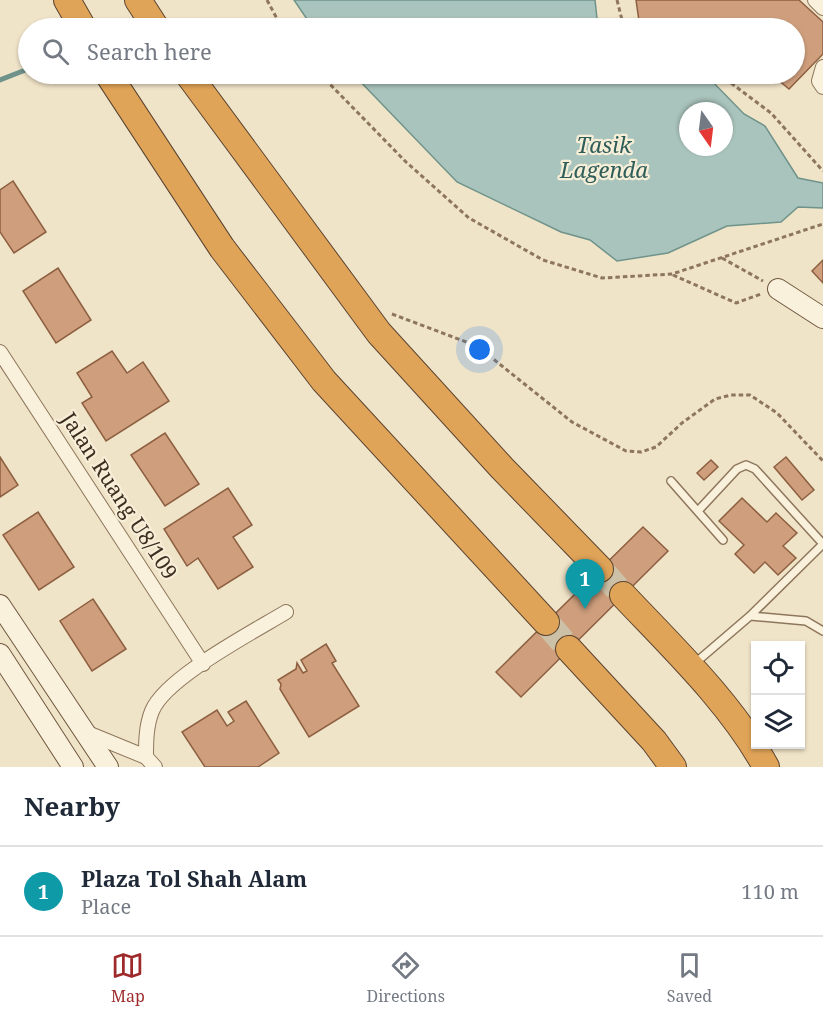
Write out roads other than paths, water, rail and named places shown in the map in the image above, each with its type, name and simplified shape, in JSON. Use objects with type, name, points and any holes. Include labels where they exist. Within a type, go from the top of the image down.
[{"type":"highway","points":[[67,0],[77,18]]},
{"type":"highway","points":[[88,0],[91,18]]},
{"type":"highway","points":[[138,0],[150,18]]},
{"type":"highway","points":[[115,84],[222,248],[324,381],[546,622]]},
{"type":"highway","points":[[195,84],[379,333],[502,468],[600,569]]},
{"type":"highway","points":[[623,595],[690,668],[741,730],[766,767]]},
{"type":"highway","points":[[570,649],[654,741],[674,767]]},
{"type":"main road","points":[[778,289],[823,318]]},
{"type":"main road","points":[[0,605],[108,767]]},
{"type":"main road","points":[[0,654],[69,763]]},
{"type":"street","points":[[815,0],[823,8]]},
{"type":"street","points":[[823,67],[819,81],[823,87]]},
{"type":"street","name":"Jalan Ruang U8/109","points":[[0,352],[203,664]]},
{"type":"street","points":[[151,762],[146,738],[152,711],[163,693],[203,664],[286,612]]},
{"type":"street","points":[[85,732],[151,762]]},
{"type":"lane","points":[[690,668],[750,616],[823,544],[755,469],[746,465],[737,469],[698,511]]},
{"type":"lane","points":[[671,481],[723,540]]},
{"type":"lane","points":[[750,616],[806,621],[823,631]]},
{"type":"water","points":[[294,0],[595,0],[597,18],[306,18]]},
{"type":"water","name":"Tasik Lagenda","points":[[363,84],[715,84],[732,102],[679,102],[679,156],[733,156],[733,103],[744,114],[765,126],[798,178],[823,183],[823,208],[798,207],[781,222],[727,226],[668,253],[617,261],[590,240],[561,232],[457,182]]},
{"type":"waterway","points":[[0,80],[18,73]]},
{"type":"tunnel","points":[[600,569],[623,595]]},
{"type":"tunnel","points":[[546,622],[569,649]]},
{"type":"place","name":"Plaza Tol Shah Alam","points":[[585,609]]}]
